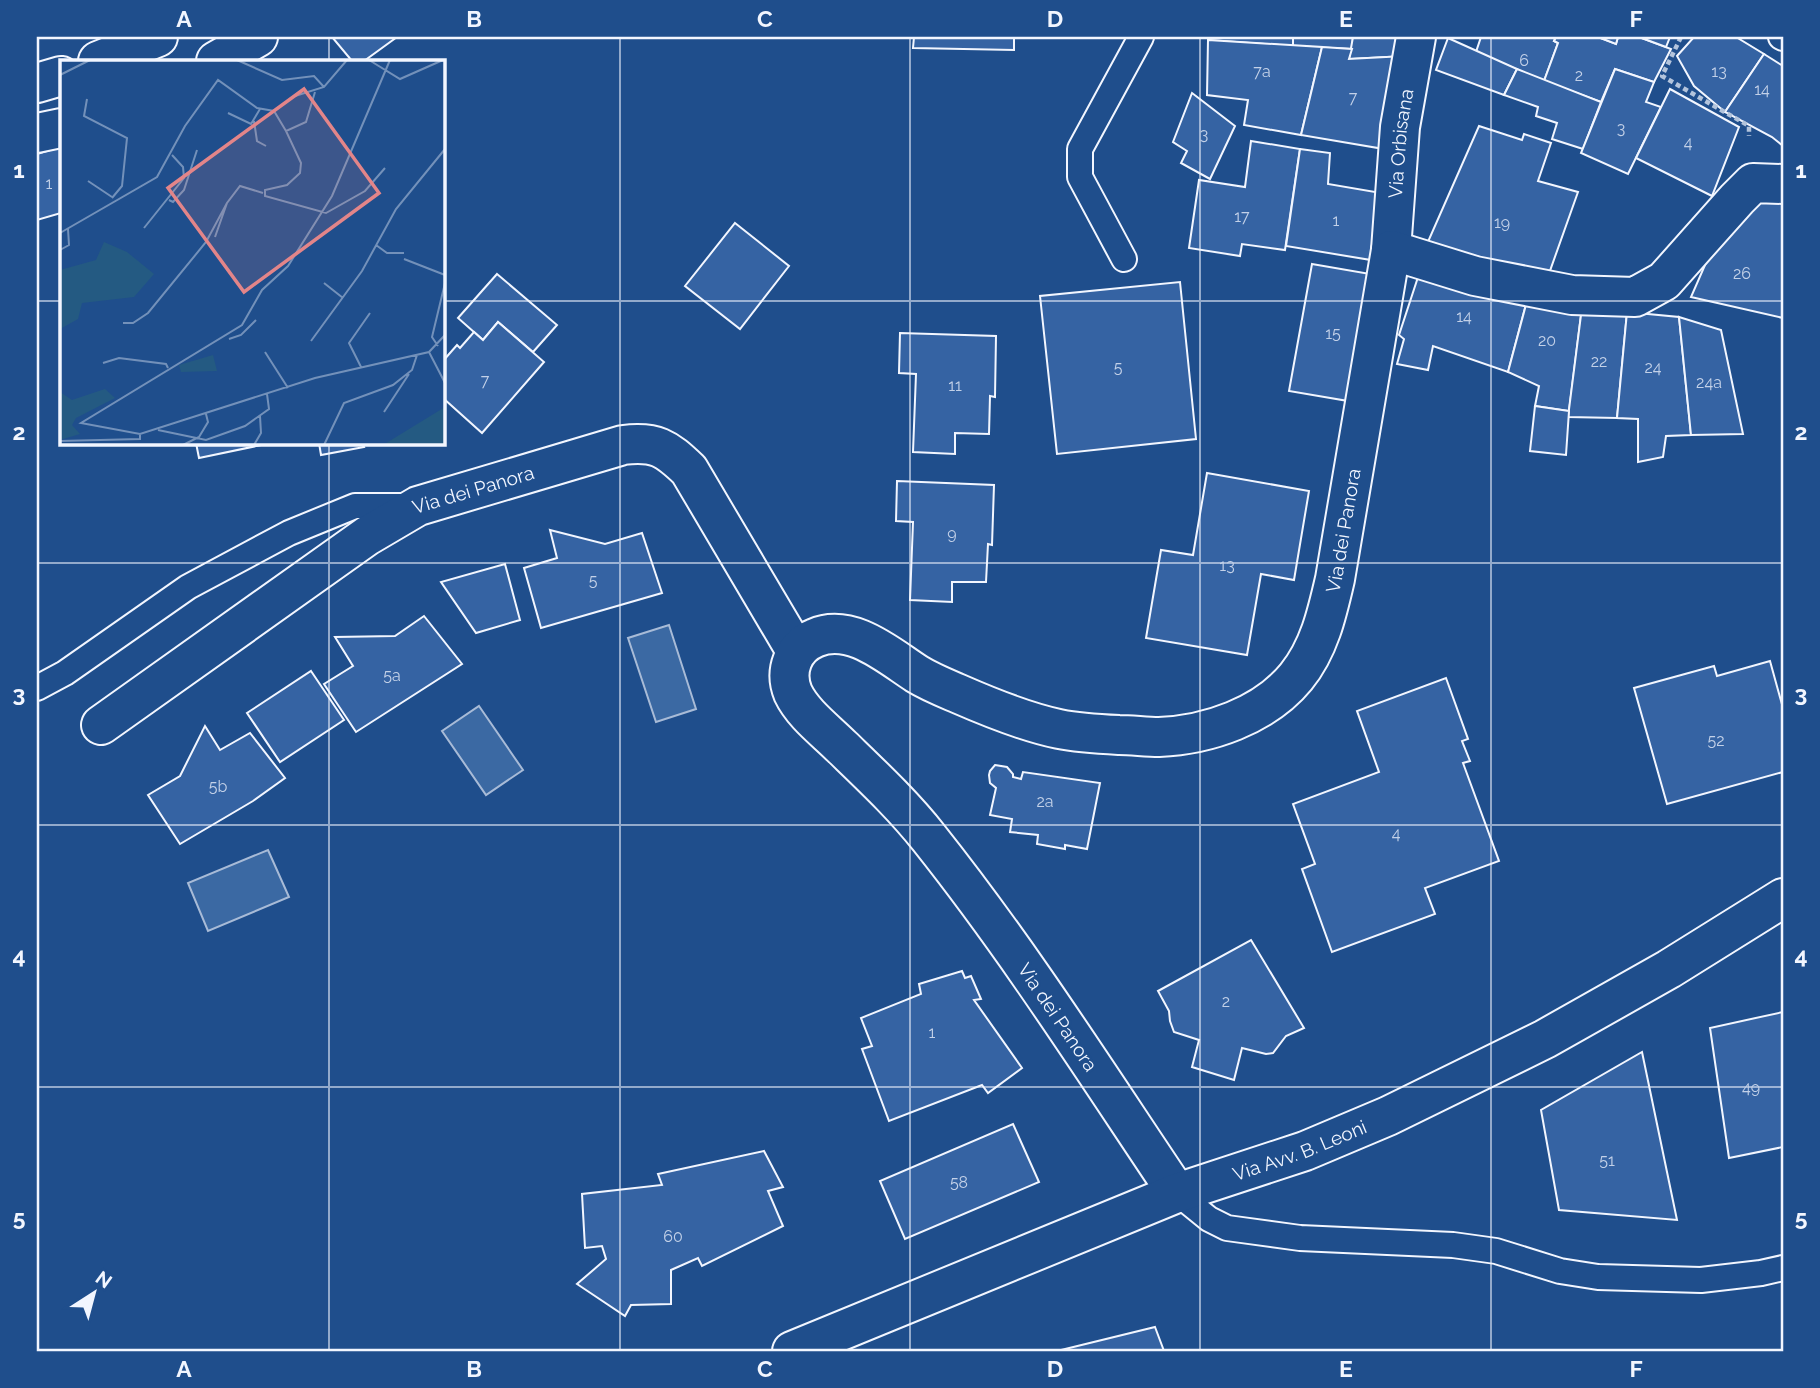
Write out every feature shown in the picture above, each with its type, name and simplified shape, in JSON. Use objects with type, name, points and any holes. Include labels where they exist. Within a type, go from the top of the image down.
[{"type":"street","points":[[101,60],[159,37]]},
{"type":"street","points":[[218,60],[258,37]]},
{"type":"street","name":"Via Orbisana","points":[[1391,250],[1400,127],[1416,37]]},
{"type":"street","points":[[37,83],[60,76]]},
{"type":"street","points":[[37,133],[60,128]]},
{"type":"street","points":[[1391,250],[1475,276],[1560,293],[1635,297],[1664,281],[1737,199],[1768,183]]},
{"type":"street","name":"Via dei Panora","points":[[1178,1193],[1005,939],[928,836],[875,779],[800,706],[791,688],[789,668],[796,651],[814,638],[833,634],[854,637],[879,649],[921,676],[959,694],[1015,717],[1060,729],[1158,737],[1194,733],[1254,711],[1295,678],[1311,655],[1325,624],[1338,566],[1391,250]]},
{"type":"street","name":"Via dei Panora","points":[[100,724],[367,536],[418,506],[623,445],[643,443],[659,447],[674,455],[689,470],[796,651]]},
{"type":"street","name":"Via Avv. B. Leoni","points":[[792,1351],[1178,1193],[1305,1151],[1388,1116],[1545,1039],[1669,970],[1783,898]]},
{"type":"lane","points":[[1124,259],[1080,177],[1080,149],[1141,37]]},
{"type":"lane","points":[[37,688],[65,673],[188,587],[289,533],[355,506],[418,506]]},
{"type":"lane","points":[[1178,1193],[1209,1219],[1227,1228],[1300,1238],[1496,1251],[1560,1271],[1598,1277],[1701,1280],[1783,1268]]},
{"type":"path","points":[[1681,37],[1662,76],[1749,126],[1768,183]]},
{"type":"water","points":[[669,625],[696,709],[656,722],[628,638]]},
{"type":"water","points":[[479,706],[523,770],[486,795],[442,731]]},
{"type":"water","points":[[268,850],[289,897],[208,931],[188,883]]},
{"type":"building","points":[[332,37],[397,37],[365,60],[351,60]]},
{"type":"building","points":[[914,37],[1014,37],[1014,50],[913,48]]},
{"type":"building","points":[[1208,37],[1293,37],[1293,46],[1208,40]]},
{"type":"building","points":[[1293,37],[1353,37],[1352,49],[1293,46]]},
{"type":"building","points":[[1353,37],[1407,37],[1405,56],[1349,59]]},
{"type":"building","points":[[1481,37],[1556,37],[1554,41],[1558,43],[1544,81],[1476,52]]},
{"type":"building","points":[[1556,37],[1598,37],[1616,44],[1618,37],[1639,37],[1671,49],[1654,82],[1615,69],[1601,102],[1544,81],[1558,43],[1554,41]]},
{"type":"building","points":[[1598,37],[1618,37],[1616,44]]},
{"type":"building","points":[[1639,37],[1670,37],[1666,47]]},
{"type":"building","points":[[1694,37],[1736,37],[1764,54],[1725,112],[1694,86],[1677,56]]},
{"type":"building","points":[[1448,38],[1517,69],[1504,95],[1436,70]]},
{"type":"building","points":[[1208,40],[1322,47],[1301,135],[1244,125],[1248,100],[1207,95]]},
{"type":"building","points":[[1322,47],[1352,49],[1349,59],[1405,56],[1384,149],[1301,135]]},
{"type":"building","points":[[1764,54],[1783,66],[1783,146],[1772,137],[1725,112]]},
{"type":"building","points":[[1517,69],[1601,102],[1583,149],[1552,139],[1557,123],[1536,116],[1538,107],[1504,95]]},
{"type":"building","points":[[1615,69],[1654,82],[1646,102],[1661,107],[1628,174],[1581,153]]},
{"type":"building","points":[[1670,89],[1739,127],[1712,196],[1636,158]]},
{"type":"building","points":[[1192,93],[1235,126],[1210,179],[1181,163],[1187,151],[1173,142]]},
{"type":"building","points":[[1479,126],[1522,140],[1524,134],[1551,143],[1538,181],[1578,192],[1546,282],[1423,253]]},
{"type":"building","points":[[1251,141],[1300,149],[1285,250],[1242,244],[1240,256],[1189,248],[1199,180],[1245,187]]},
{"type":"building","points":[[60,147],[60,213],[37,220],[37,154]]},
{"type":"building","points":[[1300,149],[1330,153],[1328,184],[1387,194],[1377,261],[1286,246]]},
{"type":"building","points":[[1763,197],[1783,197],[1783,318],[1691,297],[1712,249]]},
{"type":"building","points":[[735,223],[789,266],[740,329],[685,286]]},
{"type":"building","points":[[1312,264],[1376,275],[1354,402],[1289,391]]},
{"type":"building","points":[[1421,268],[1528,297],[1508,372],[1433,346],[1428,370],[1397,364],[1404,339],[1399,335]]},
{"type":"building","points":[[497,274],[557,325],[533,352],[498,322],[483,340],[458,318]]},
{"type":"building","points":[[1180,282],[1196,439],[1057,454],[1040,296]]},
{"type":"building","points":[[1528,297],[1582,307],[1569,411],[1535,406],[1539,386],[1508,372]]},
{"type":"building","points":[[1582,307],[1627,312],[1617,418],[1568,417]]},
{"type":"building","points":[[1627,312],[1679,317],[1691,435],[1666,436],[1663,457],[1638,462],[1638,419],[1617,418]]},
{"type":"building","points":[[1679,317],[1721,330],[1743,434],[1691,435]]},
{"type":"building","points":[[498,322],[544,362],[482,433],[444,399],[444,360],[457,345],[460,348],[474,332],[483,340]]},
{"type":"building","points":[[900,333],[996,336],[995,397],[990,396],[989,434],[955,433],[955,454],[913,452],[916,374],[899,373]]},
{"type":"building","points":[[1535,406],[1569,411],[1566,455],[1530,451]]},
{"type":"building","points":[[196,444],[266,444],[199,458]]},
{"type":"building","points":[[319,444],[362,444],[364,447],[321,455]]},
{"type":"building","points":[[1207,473],[1309,491],[1294,580],[1261,574],[1247,655],[1146,638],[1161,550],[1193,555]]},
{"type":"building","points":[[897,481],[994,485],[992,545],[988,544],[986,582],[952,582],[952,602],[910,600],[913,522],[896,521]]},
{"type":"building","points":[[550,530],[605,544],[642,533],[662,593],[541,628],[524,568],[557,558]]},
{"type":"building","points":[[505,564],[520,620],[476,633],[441,582]]},
{"type":"building","points":[[424,616],[462,664],[356,732],[324,684],[353,666],[335,637],[395,636]]},
{"type":"building","points":[[1770,661],[1783,708],[1783,772],[1667,804],[1634,688],[1714,666],[1717,676]]},
{"type":"building","points":[[311,671],[344,720],[280,762],[247,713]]},
{"type":"building","points":[[1446,678],[1468,739],[1462,741],[1470,761],[1463,763],[1499,861],[1425,888],[1435,914],[1332,952],[1302,869],[1315,864],[1293,804],[1379,772],[1357,711]]},
{"type":"building","points":[[205,726],[220,750],[250,733],[285,778],[253,801],[180,844],[148,795],[180,776]]},
{"type":"building","points":[[995,765],[1007,767],[1013,777],[1021,779],[1023,772],[1100,783],[1087,849],[1065,845],[1065,849],[1037,844],[1038,835],[1010,832],[1012,819],[990,815],[996,788],[990,783],[989,775]]},
{"type":"building","points":[[1251,940],[1304,1028],[1286,1036],[1273,1053],[1266,1054],[1242,1048],[1234,1080],[1192,1067],[1199,1040],[1174,1032],[1169,1011],[1158,991]]},
{"type":"building","points":[[962,971],[965,978],[971,976],[981,999],[974,1000],[1022,1068],[988,1093],[982,1085],[889,1121],[862,1049],[872,1046],[861,1018],[921,994],[919,984]]},
{"type":"building","points":[[1783,1012],[1783,1147],[1729,1158],[1710,1028]]},
{"type":"building","points":[[1642,1052],[1677,1220],[1559,1210],[1541,1110]]},
{"type":"building","points":[[1013,1124],[1039,1182],[905,1239],[880,1181]]},
{"type":"building","points":[[764,1151],[783,1187],[768,1191],[783,1226],[702,1266],[698,1258],[671,1270],[671,1304],[631,1305],[625,1316],[577,1284],[606,1259],[602,1246],[585,1248],[582,1194],[662,1185],[658,1174]]},
{"type":"building","points":[[1155,1327],[1164,1351],[1057,1351]]}]
